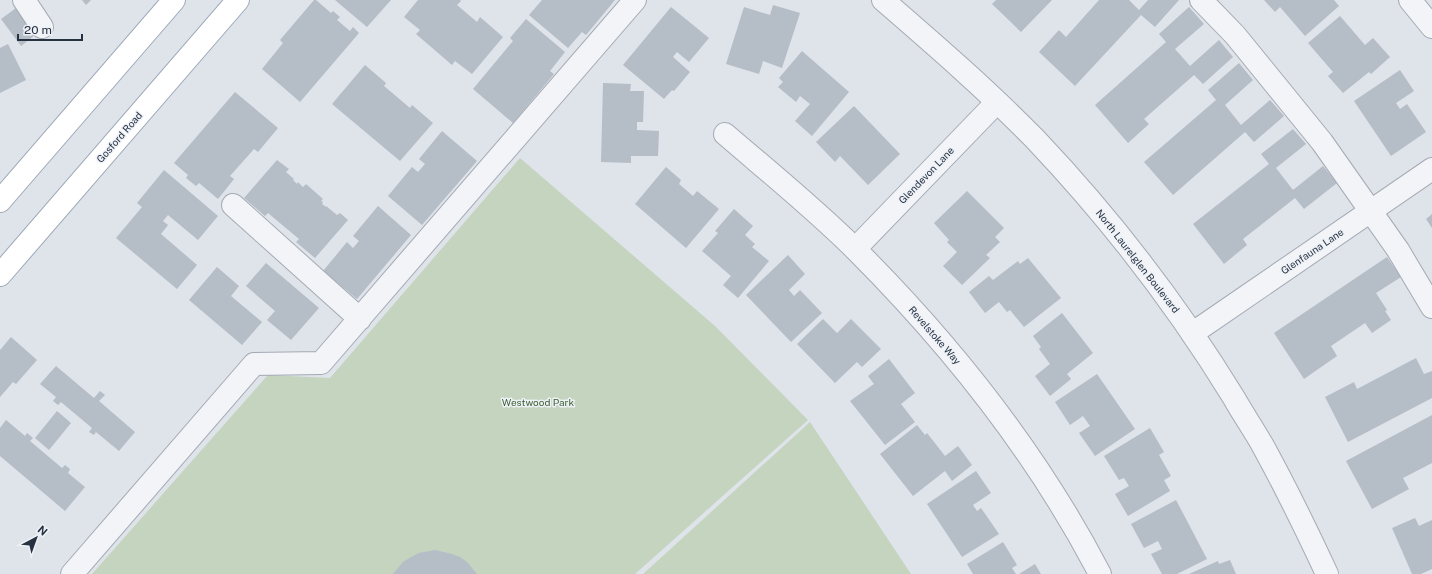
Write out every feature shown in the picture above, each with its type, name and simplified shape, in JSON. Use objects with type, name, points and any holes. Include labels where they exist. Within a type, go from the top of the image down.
[{"type":"main road","points":[[0,201],[174,0]]},
{"type":"main road","name":"Gosford Road","points":[[0,275],[238,0]]},
{"type":"street","points":[[24,0],[42,27]]},
{"type":"street","points":[[72,574],[254,364],[321,363],[635,0]]},
{"type":"street","name":"North Laurelglen Boulevard","points":[[883,0],[997,102],[1034,139],[1087,197],[1145,267],[1207,355],[1262,444],[1299,514],[1327,574]]},
{"type":"street","points":[[1200,0],[1235,35],[1322,142],[1398,250],[1432,308]]},
{"type":"street","points":[[1410,0],[1432,27]]},
{"type":"street","name":"Glendevon Lane","points":[[855,249],[997,102]]},
{"type":"street","name":"Revelstoke Way","points":[[725,134],[855,249],[918,314],[962,366],[1004,420],[1054,495],[1100,574]]},
{"type":"street","name":"Glenfauna Lane","points":[[1192,333],[1432,169]]},
{"type":"street","points":[[233,205],[360,319]]},
{"type":"green space","name":"Westwood Park","points":[[520,158],[715,326],[808,420],[635,574],[92,574],[268,375],[330,378]]},
{"type":"green space","points":[[810,422],[911,574],[643,574]]},
{"type":"building","points":[[82,0],[91,0],[86,5]]},
{"type":"building","points":[[314,0],[316,0],[331,13],[333,11],[340,17],[337,20],[350,31],[353,27],[359,33],[300,102],[262,69],[283,43],[280,40]]},
{"type":"building","points":[[335,0],[391,0],[367,27]]},
{"type":"building","points":[[418,0],[460,0],[461,1],[457,5],[477,22],[480,17],[503,37],[472,74],[455,61],[452,65],[416,34],[420,30],[404,17]]},
{"type":"building","points":[[542,0],[615,0],[586,35],[582,32],[568,48],[529,15]]},
{"type":"building","points":[[996,0],[1052,0],[1021,32],[992,4]]},
{"type":"building","points":[[1099,0],[1129,0],[1139,10],[1148,0],[1179,0],[1155,27],[1141,15],[1075,86],[1039,52],[1059,30],[1066,37]]},
{"type":"building","points":[[1264,0],[1334,0],[1339,6],[1305,36],[1280,7],[1275,12]]},
{"type":"building","points":[[773,5],[800,13],[782,68],[763,61],[759,74],[726,64],[744,7],[770,15]]},
{"type":"building","points":[[671,7],[709,38],[689,62],[677,52],[673,57],[690,72],[674,91],[672,90],[664,99],[623,65]]},
{"type":"building","points":[[1189,7],[1204,24],[1175,49],[1190,66],[1219,40],[1233,57],[1203,84],[1194,75],[1144,119],[1149,124],[1128,143],[1095,105],[1166,42],[1159,34]]},
{"type":"building","points":[[16,8],[35,35],[21,46],[1,19]]},
{"type":"building","points":[[1340,16],[1365,45],[1373,38],[1390,57],[1371,74],[1369,72],[1343,93],[1328,76],[1333,72],[1308,43]]},
{"type":"building","points":[[526,19],[565,52],[550,71],[554,74],[513,123],[473,89],[513,41],[510,38]]},
{"type":"building","points":[[8,44],[26,80],[0,93],[0,48]]},
{"type":"building","points":[[802,51],[849,92],[812,136],[795,121],[810,104],[800,96],[796,102],[778,87],[783,82],[779,78]]},
{"type":"building","points":[[1239,63],[1253,80],[1225,105],[1241,125],[1270,100],[1284,116],[1254,142],[1245,132],[1173,195],[1144,162],[1216,100],[1208,90]]},
{"type":"building","points":[[365,65],[386,83],[384,86],[410,108],[412,105],[433,123],[400,161],[332,104]]},
{"type":"building","points":[[1400,70],[1414,91],[1396,103],[1400,109],[1407,104],[1426,132],[1391,156],[1354,101]]},
{"type":"building","points":[[603,83],[631,84],[630,91],[644,91],[643,122],[637,122],[637,130],[659,131],[658,156],[631,156],[631,163],[601,162]]},
{"type":"building","points":[[235,92],[278,128],[258,152],[254,149],[230,176],[234,179],[218,199],[199,183],[196,186],[186,178],[188,175],[174,163]]},
{"type":"building","points":[[854,106],[900,154],[868,185],[840,156],[835,162],[816,142]]},
{"type":"building","points":[[1293,129],[1306,144],[1276,168],[1293,190],[1323,166],[1337,183],[1304,209],[1295,198],[1243,239],[1247,245],[1224,264],[1193,224],[1269,164],[1261,154]]},
{"type":"building","points":[[442,131],[477,161],[422,225],[388,196],[412,167],[418,172],[425,164],[419,159]]},
{"type":"building","points":[[277,160],[289,169],[286,172],[297,184],[298,182],[303,187],[306,184],[323,199],[321,201],[323,202],[322,204],[337,215],[340,213],[348,220],[315,258],[296,242],[299,239],[268,213],[265,216],[244,198]]},
{"type":"building","points":[[666,167],[681,180],[679,184],[693,196],[697,191],[719,209],[686,248],[635,204]]},
{"type":"building","points":[[164,170],[218,216],[198,240],[168,215],[163,221],[168,225],[161,234],[197,265],[177,289],[116,238],[142,207],[137,203]]},
{"type":"building","points":[[967,191],[1004,228],[995,237],[1000,242],[986,255],[990,258],[962,285],[943,266],[957,252],[947,242],[949,240],[934,223]]},
{"type":"building","points":[[378,206],[411,235],[357,299],[323,271],[347,242],[353,248],[359,241],[353,236]]},
{"type":"building","points":[[734,209],[753,226],[745,235],[755,244],[752,247],[769,261],[738,298],[723,285],[731,276],[702,251],[718,233],[715,231]]},
{"type":"building","points":[[1432,214],[1432,228],[1426,219]]},
{"type":"building","points":[[788,255],[805,274],[789,290],[794,296],[800,290],[822,313],[791,342],[746,295]]},
{"type":"building","points":[[1387,257],[1401,277],[1376,293],[1387,310],[1385,311],[1391,320],[1372,333],[1365,323],[1331,346],[1337,356],[1304,379],[1274,333]]},
{"type":"building","points":[[1028,258],[1061,298],[1024,327],[1010,310],[1007,312],[999,302],[985,313],[969,292],[989,276],[993,280],[1018,261],[1020,264]]},
{"type":"building","points":[[266,263],[319,308],[291,340],[267,320],[275,311],[246,286]]},
{"type":"building","points":[[217,267],[239,286],[231,296],[262,322],[242,345],[189,300]]},
{"type":"building","points":[[1062,313],[1093,353],[1067,374],[1071,379],[1050,396],[1035,376],[1050,364],[1039,349],[1041,347],[1033,336]]},
{"type":"building","points":[[823,319],[837,333],[851,319],[881,349],[862,367],[857,362],[835,383],[797,344]]},
{"type":"building","points":[[11,337],[37,360],[16,384],[13,382],[0,397],[0,350]]},
{"type":"building","points":[[1416,358],[1424,374],[1432,371],[1432,398],[1348,442],[1325,397],[1354,382],[1357,389]]},
{"type":"building","points":[[889,359],[915,393],[901,404],[915,422],[885,445],[850,401],[874,384],[868,376]]},
{"type":"building","points":[[56,366],[94,398],[100,391],[105,395],[99,401],[135,432],[119,451],[96,432],[94,435],[89,432],[92,428],[61,402],[58,405],[53,401],[56,397],[40,384]]},
{"type":"building","points":[[1097,374],[1135,429],[1095,456],[1079,433],[1090,426],[1083,416],[1070,425],[1055,402]]},
{"type":"building","points":[[57,411],[71,423],[49,450],[35,438]]},
{"type":"building","points":[[1432,415],[1432,463],[1403,478],[1409,489],[1372,509],[1346,461]]},
{"type":"building","points":[[6,420],[25,436],[27,433],[33,438],[30,441],[62,468],[65,465],[70,469],[68,473],[85,487],[65,511],[0,456],[0,428]]},
{"type":"building","points":[[917,425],[925,435],[927,433],[945,456],[958,446],[972,465],[952,481],[945,471],[913,496],[880,454]]},
{"type":"building","points":[[1150,428],[1164,452],[1159,455],[1171,476],[1164,480],[1170,491],[1128,516],[1115,494],[1129,486],[1124,478],[1119,480],[1104,456]]},
{"type":"building","points":[[976,471],[991,493],[973,505],[977,511],[981,508],[999,534],[962,557],[927,504]]},
{"type":"building","points":[[1176,500],[1207,559],[1177,574],[1162,574],[1151,554],[1162,549],[1158,541],[1144,548],[1131,524]]},
{"type":"building","points":[[1415,518],[1419,526],[1432,520],[1432,569],[1421,574],[1412,574],[1392,528]]},
{"type":"building","points":[[1003,542],[1017,565],[1012,568],[1016,574],[973,574],[967,564]]},
{"type":"building","points":[[435,550],[460,557],[467,562],[477,574],[393,574],[403,562],[411,557],[419,553]]},
{"type":"building","points":[[1230,560],[1236,574],[1189,574],[1218,561],[1219,564]]},
{"type":"building","points":[[1035,564],[1041,574],[1019,574]]}]
